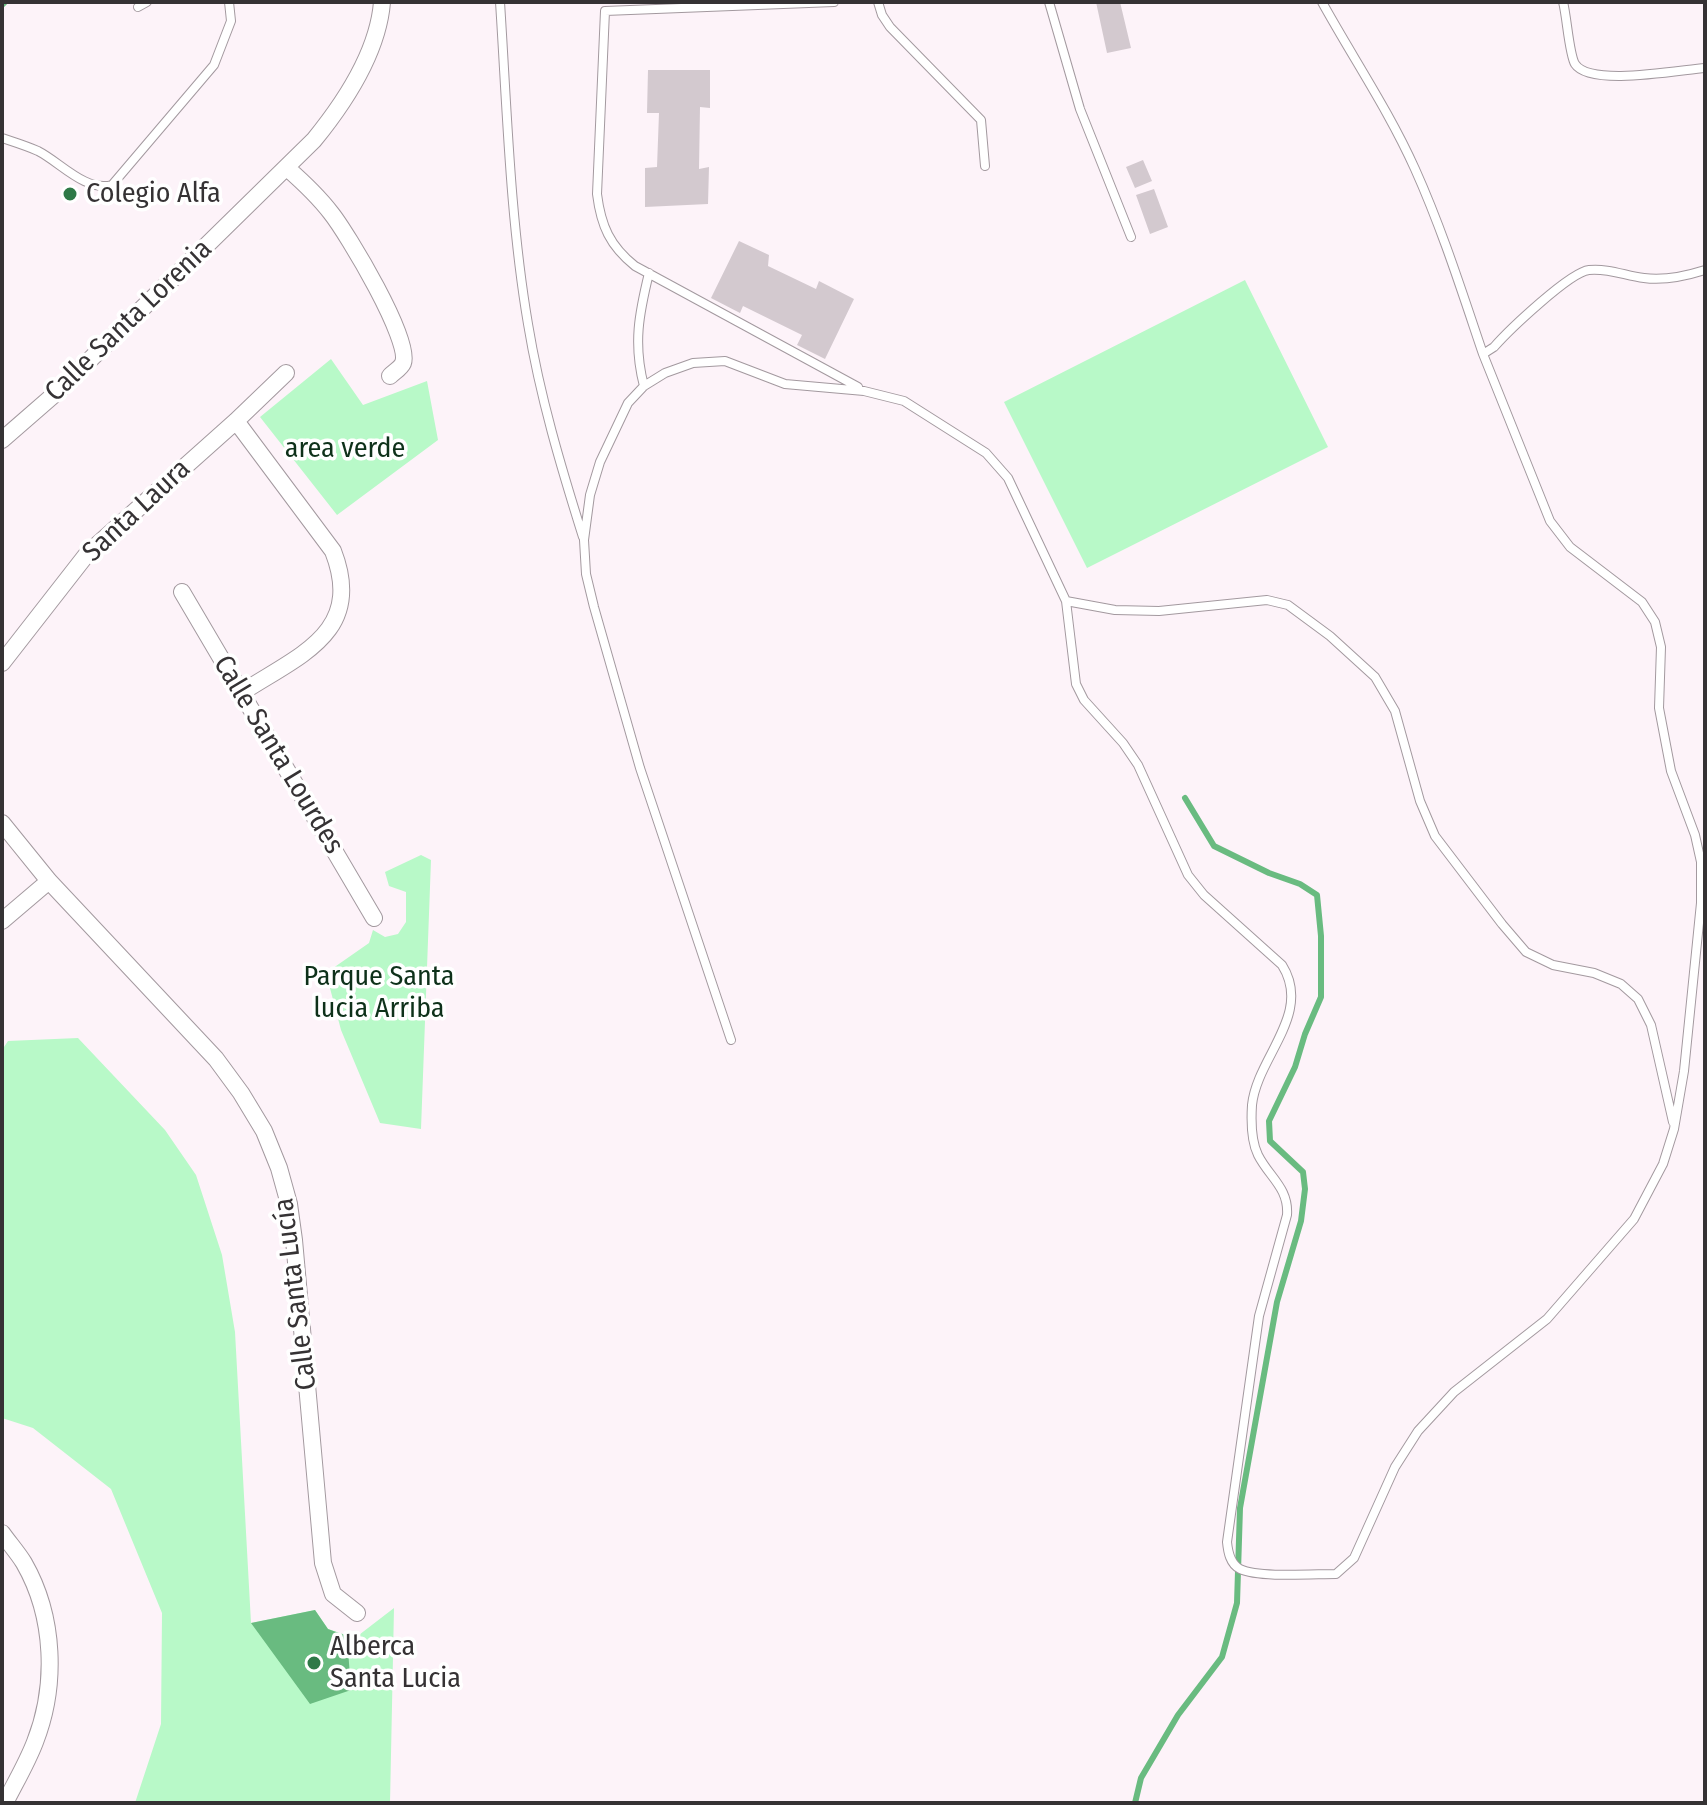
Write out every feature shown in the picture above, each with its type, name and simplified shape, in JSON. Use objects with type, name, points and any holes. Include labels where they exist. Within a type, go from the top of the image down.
[{"type":"street","name":"Calle Santa Lorenia","points":[[2,440],[56,393],[287,168],[338,110],[358,75],[374,37],[382,2]]},
{"type":"street","points":[[287,168],[330,211],[366,267],[393,322],[404,355],[402,365],[390,376]]},
{"type":"street","name":"Santa Laura","points":[[2,663],[87,554],[286,373]]},
{"type":"street","points":[[236,421],[333,551],[341,571],[342,591],[335,620],[320,641],[241,693]]},
{"type":"street","name":"Calle Santa Lourdes","points":[[182,592],[374,918]]},
{"type":"street","name":"Calle Santa Lucía","points":[[2,823],[49,881],[216,1059],[264,1131],[286,1192],[293,1228],[323,1563],[333,1594],[357,1613]]},
{"type":"street","points":[[2,921],[49,881]]},
{"type":"street","points":[[2,1533],[25,1564],[41,1605],[51,1652],[49,1696],[35,1742],[5,1803]]},
{"type":"lane","points":[[2,138],[38,151],[86,182],[101,187],[112,185],[214,65],[231,21],[229,2]]},
{"type":"lane","points":[[500,2],[511,177],[528,324],[550,431],[584,540]]},
{"type":"lane","points":[[834,2],[605,7],[597,194],[606,236],[619,253],[649,273],[864,391]]},
{"type":"lane","points":[[878,2],[890,27],[981,120],[985,166]]},
{"type":"lane","points":[[1049,2],[1080,109],[1131,237]]},
{"type":"lane","points":[[731,1040],[636,754],[594,607],[586,574],[584,540],[590,495],[600,462],[628,403],[644,386],[665,373],[693,363],[725,361],[785,384],[864,391],[904,401],[986,453],[1008,478],[1066,601],[1076,684],[1084,700],[1123,743],[1138,765],[1188,875],[1204,895],[1282,965],[1290,978],[1293,1003],[1252,1102],[1252,1125],[1258,1155],[1284,1191],[1288,1202],[1259,1316],[1231,1502],[1227,1542],[1229,1556],[1238,1568],[1255,1573],[1336,1574],[1354,1558],[1395,1467],[1418,1431],[1454,1392],[1547,1319],[1634,1219],[1663,1164],[1674,1129],[1686,1055],[1701,903],[1701,862],[1695,835],[1671,771],[1659,708],[1661,647],[1655,622],[1642,602],[1570,547],[1550,521],[1483,354],[1416,170],[1392,122],[1322,2]]},
{"type":"lane","points":[[1563,2],[1575,64],[1584,72],[1600,76],[1705,68]]},
{"type":"lane","points":[[1483,354],[1567,281],[1587,270],[1610,270],[1645,279],[1682,277],[1705,270]]},
{"type":"lane","points":[[644,386],[637,360],[637,332],[649,273]]},
{"type":"lane","points":[[1066,601],[1115,610],[1159,611],[1267,600],[1288,605],[1330,636],[1375,677],[1395,711],[1420,801],[1435,836],[1502,924],[1526,952],[1553,965],[1594,973],[1621,984],[1638,999],[1651,1025],[1674,1129]]},
{"type":"green space","points":[[1245,280],[1328,447],[1087,568],[1004,402]]},
{"type":"green space","name":"area verde","points":[[331,359],[363,405],[427,381],[438,440],[337,515],[260,417]]},
{"type":"green space","name":"Parque Santa lucia Arriba","points":[[421,855],[431,860],[421,1129],[380,1123],[341,1030],[326,973],[369,943],[373,930],[385,937],[398,934],[406,922],[406,892],[389,886],[385,872]]},
{"type":"green space","points":[[78,1038],[165,1130],[196,1175],[222,1255],[235,1332],[251,1623],[315,1610],[328,1629],[355,1638],[394,1608],[390,1803],[135,1803],[161,1724],[162,1613],[111,1489],[33,1428],[2,1418],[2,1050],[8,1041]]},
{"type":"shaded area","name":"Alberca Santa Lucia","points":[[315,1610],[328,1629],[347,1636],[351,1690],[310,1704],[251,1623]]},
{"type":"building","points":[[1096,2],[1120,2],[1131,48],[1107,53]]},
{"type":"building","points":[[648,70],[710,70],[710,108],[700,107],[699,169],[709,167],[708,204],[645,207],[645,168],[657,167],[659,113],[647,113]]},
{"type":"building","points":[[1143,160],[1152,181],[1135,188],[1126,167]]},
{"type":"building","points":[[1154,189],[1168,227],[1150,234],[1136,195]]},
{"type":"building","points":[[739,241],[769,255],[768,266],[816,289],[819,281],[854,299],[825,359],[797,345],[802,335],[743,306],[740,313],[711,298]]},
{"type":"waterway","points":[[2,5],[5,2]]},
{"type":"waterway","points":[[1135,1803],[1141,1778],[1178,1715],[1222,1657],[1237,1603],[1240,1508],[1277,1302],[1301,1221],[1305,1189],[1303,1172],[1270,1141],[1269,1121],[1295,1067],[1321,997],[1317,895],[1300,884],[1269,873],[1214,846],[1185,798]]},
{"type":"place","name":"Colegio Alfa","points":[[70,194]]},
{"type":"place","name":"Alberca Santa Lucia","points":[[314,1663]]}]
